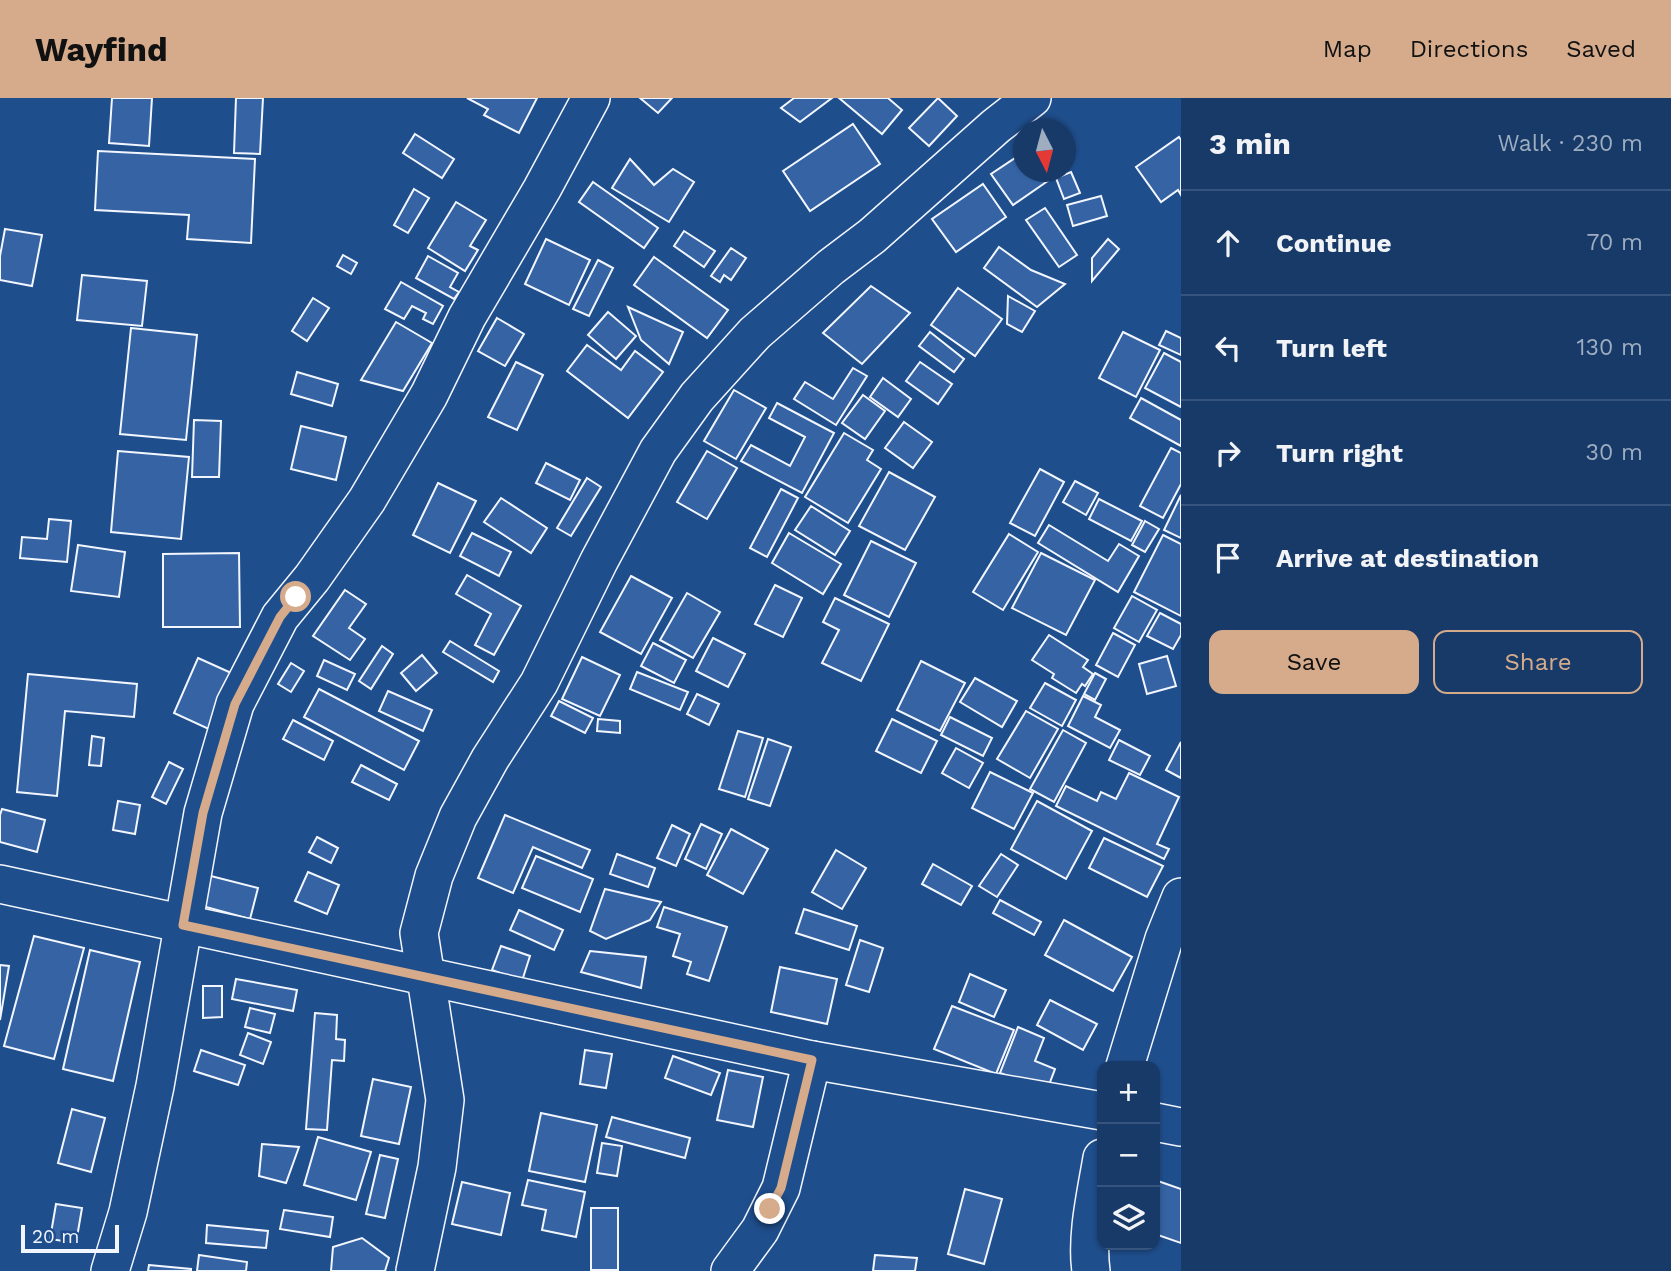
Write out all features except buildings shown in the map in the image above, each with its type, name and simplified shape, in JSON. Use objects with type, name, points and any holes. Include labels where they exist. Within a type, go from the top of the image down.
[{"type":"street","points":[[110,1271],[128,1212],[155,1086],[203,813],[235,704],[280,617],[312,578],[367,500],[422,407],[467,317],[542,189],[591,98]]},
{"type":"street","points":[[415,1271],[438,1167],[445,1100],[419,933],[434,876],[458,817],[490,760],[539,683],[599,561],[658,451],[697,397],[755,333],[901,210],[996,125],[1032,98]]},
{"type":"street","points":[[0,884],[812,1060],[1097,1110]]},
{"type":"street","points":[[1127,1061],[1164,939],[1181,897]]},
{"type":"street","points":[[730,1271],[760,1230],[781,1188],[812,1060]]},
{"type":"street","points":[[1160,1123],[1181,1128]]},
{"type":"street","points":[[1091,1271],[1089,1258],[1098,1187]]},
{"type":"route","points":[[296,597],[280,617],[235,704],[203,813],[183,925],[812,1060],[781,1188],[770,1209]]}]
